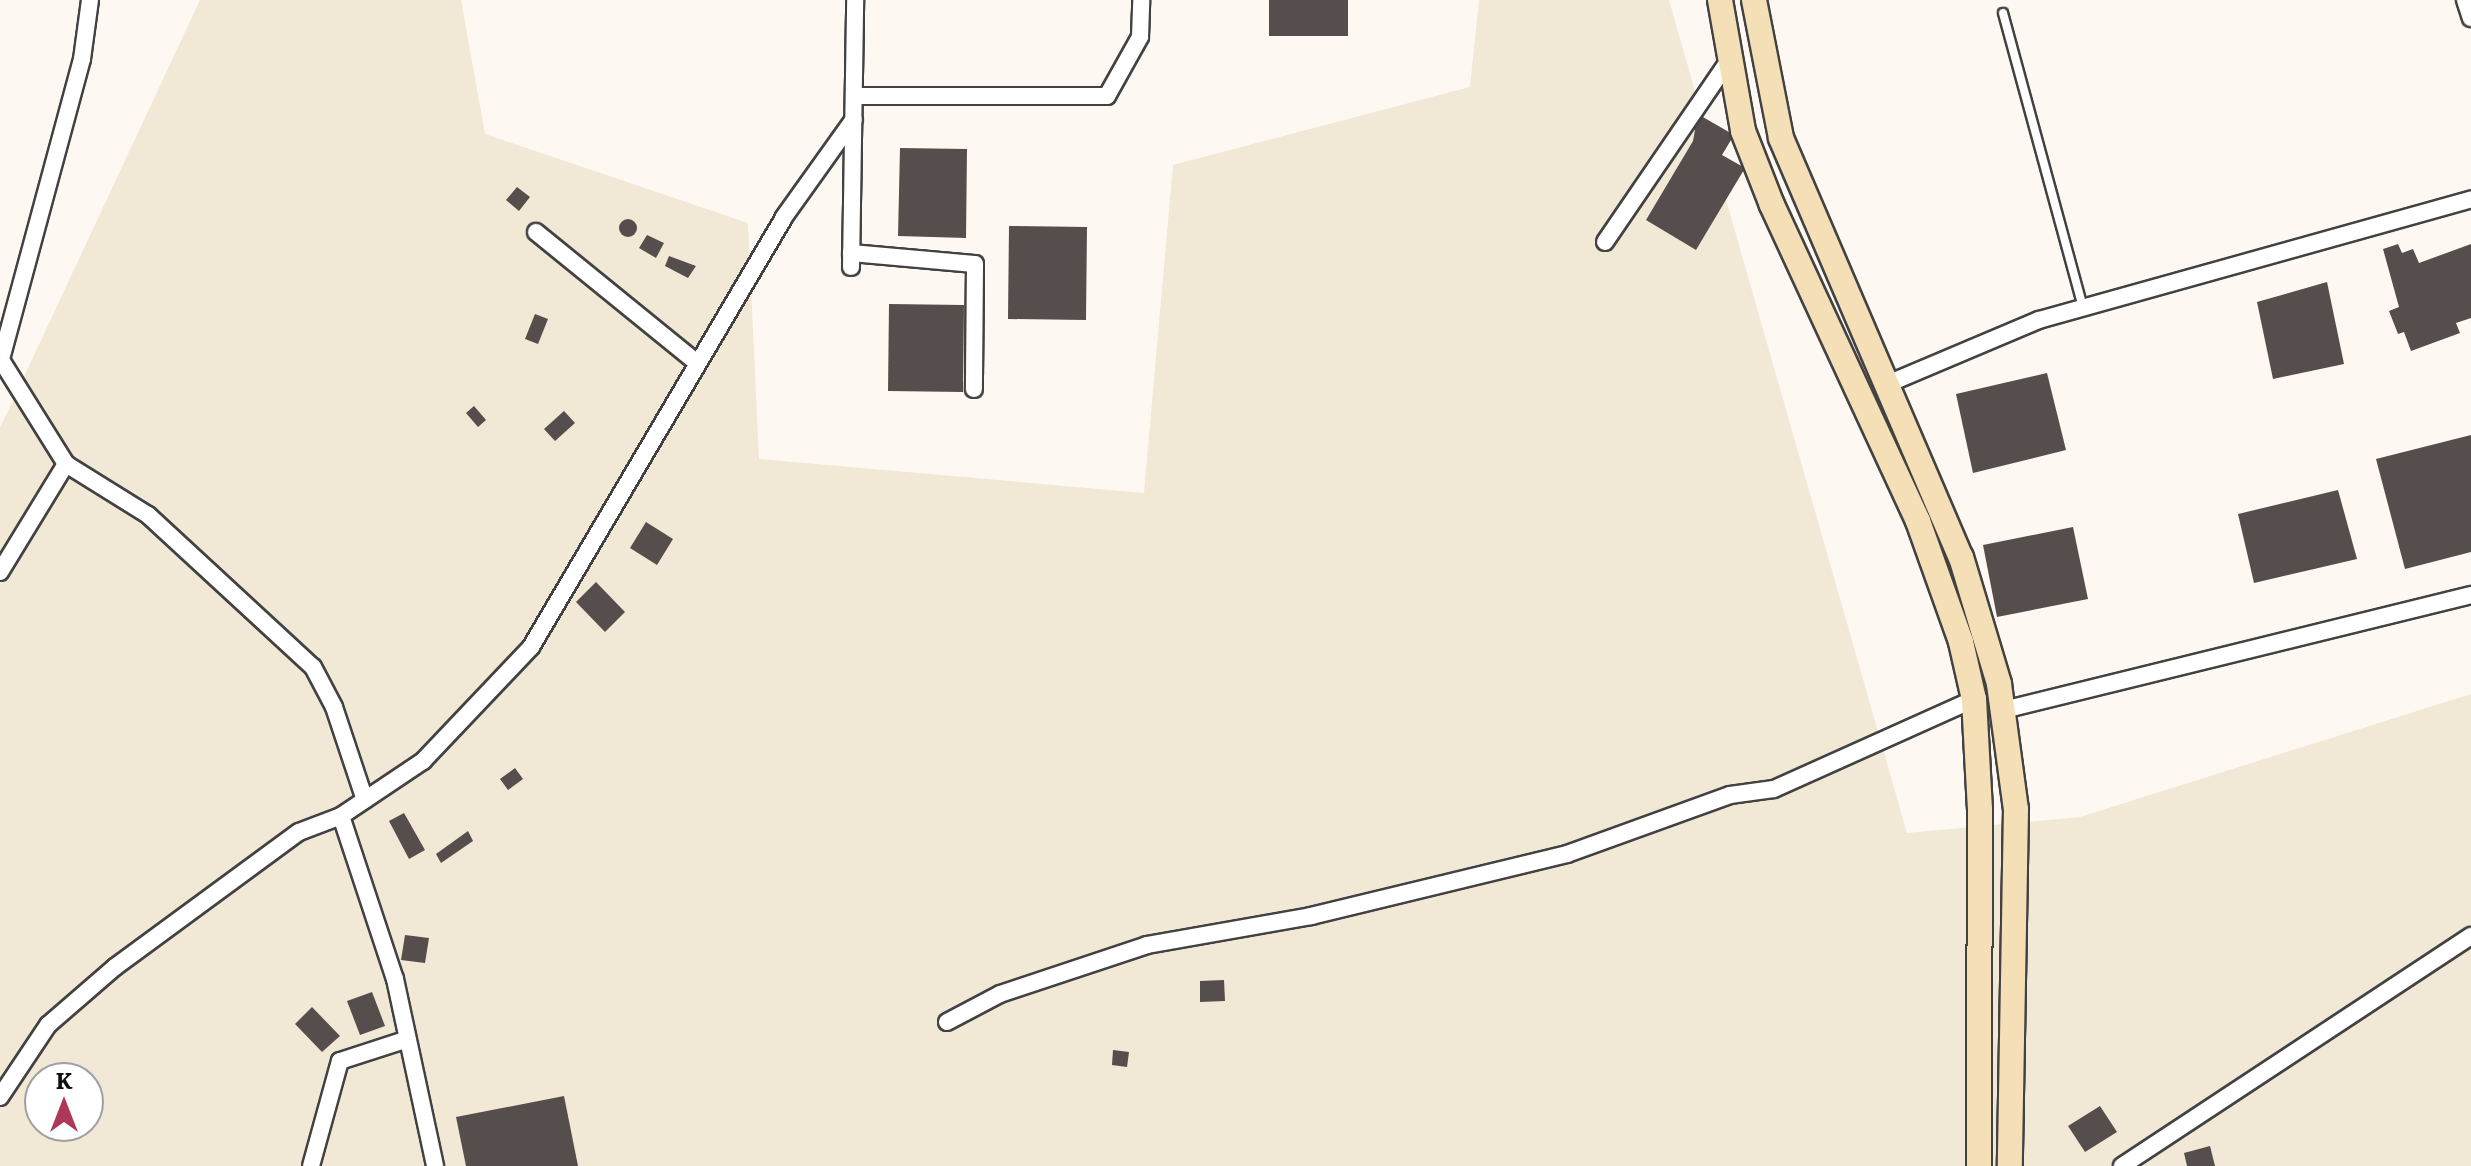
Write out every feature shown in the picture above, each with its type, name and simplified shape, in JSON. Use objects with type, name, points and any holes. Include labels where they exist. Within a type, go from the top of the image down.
[{"type":"main road","points":[[1720,0],[1728,62],[1743,131],[1772,205],[1918,521],[1961,642],[1974,699],[1980,809],[1979,1166]]},
{"type":"main road","points":[[1754,0],[1781,138],[1961,557],[2003,710],[2016,809],[2010,1166]]},
{"type":"main road","points":[[1980,809],[2016,809]]},
{"type":"street","points":[[90,0],[82,59],[1,360],[66,464],[148,515],[313,667],[334,707],[365,800]]},
{"type":"street","points":[[855,0],[851,260],[975,264],[974,389]]},
{"type":"street","points":[[854,96],[1107,96],[1140,37],[1141,0]]},
{"type":"street","points":[[2465,0],[2471,18]]},
{"type":"street","points":[[1605,242],[1728,62]]},
{"type":"street","points":[[0,1097],[48,1025],[115,967],[299,832],[341,816],[423,761],[531,647],[784,217],[854,119]]},
{"type":"street","points":[[1885,385],[2083,307],[2471,199]]},
{"type":"street","points":[[536,232],[697,363]]},
{"type":"street","points":[[0,572],[66,464]]},
{"type":"street","points":[[2003,710],[2471,595]]},
{"type":"street","points":[[947,1022],[1000,994],[1147,945],[1311,916],[1567,854],[1730,795],[1774,789],[1974,699]]},
{"type":"street","points":[[341,816],[395,979],[435,1166]]},
{"type":"street","points":[[2122,1166],[2471,936]]},
{"type":"street","points":[[311,1166],[340,1061],[408,1039]]},
{"type":"lane","points":[[2003,13],[2083,307]]},
{"type":"shaded area","points":[[200,0],[461,0],[485,134],[748,223],[759,459],[1144,493],[1173,165],[1470,87],[1479,0],[1669,0],[1907,833],[2080,817],[2471,694],[2471,1166],[0,1166],[0,428]]},
{"type":"building","points":[[1269,0],[1348,0],[1348,36],[1269,36]]},
{"type":"building","points":[[1696,113],[1734,135],[1722,155],[1745,168],[1696,250],[1646,220],[1693,141],[1695,130],[1688,126]]},
{"type":"building","points":[[900,148],[967,149],[966,238],[898,236]]},
{"type":"building","points":[[517,187],[530,197],[519,211],[506,200]]},
{"type":"building","points":[[628,219],[637,228],[628,237],[619,228]]},
{"type":"building","points":[[1009,226],[1087,227],[1086,320],[1008,319]]},
{"type":"building","points":[[647,235],[664,243],[656,258],[639,248]]},
{"type":"building","points":[[2398,244],[2402,253],[2413,249],[2419,263],[2471,244],[2471,318],[2456,323],[2460,333],[2411,351],[2404,332],[2398,334],[2389,311],[2399,307],[2383,249]]},
{"type":"building","points":[[669,256],[696,266],[688,278],[665,266]]},
{"type":"building","points":[[2327,282],[2344,364],[2273,379],[2257,302]]},
{"type":"building","points":[[889,304],[964,305],[963,392],[888,391]]},
{"type":"building","points":[[535,314],[548,319],[538,344],[525,339]]},
{"type":"building","points":[[2047,373],[2066,450],[1973,473],[1956,394]]},
{"type":"building","points":[[474,406],[486,420],[478,427],[466,413]]},
{"type":"building","points":[[564,411],[575,423],[555,441],[544,429]]},
{"type":"building","points":[[2471,435],[2471,552],[2405,569],[2376,459]]},
{"type":"building","points":[[2338,490],[2357,559],[2254,583],[2238,514]]},
{"type":"building","points":[[646,522],[673,539],[657,565],[630,548]]},
{"type":"building","points":[[2073,527],[2088,599],[1997,617],[1983,545]]},
{"type":"building","points":[[596,582],[625,612],[605,632],[576,602]]},
{"type":"building","points":[[515,768],[523,779],[508,790],[500,779]]},
{"type":"building","points":[[404,813],[425,850],[409,859],[389,821]]},
{"type":"building","points":[[468,831],[473,841],[441,863],[436,854]]},
{"type":"building","points":[[405,935],[429,938],[425,963],[401,960]]},
{"type":"building","points":[[1224,980],[1225,1001],[1200,1002],[1200,981]]},
{"type":"building","points":[[372,992],[385,1026],[360,1035],[347,1001]]},
{"type":"building","points":[[312,1007],[340,1036],[322,1052],[295,1024]]},
{"type":"building","points":[[1113,1050],[1129,1052],[1127,1067],[1112,1065]]},
{"type":"building","points":[[564,1096],[578,1166],[466,1166],[456,1117]]},
{"type":"building","points":[[2100,1106],[2117,1132],[2085,1152],[2068,1126]]},
{"type":"building","points":[[2210,1146],[2215,1166],[2187,1166],[2184,1153]]}]
